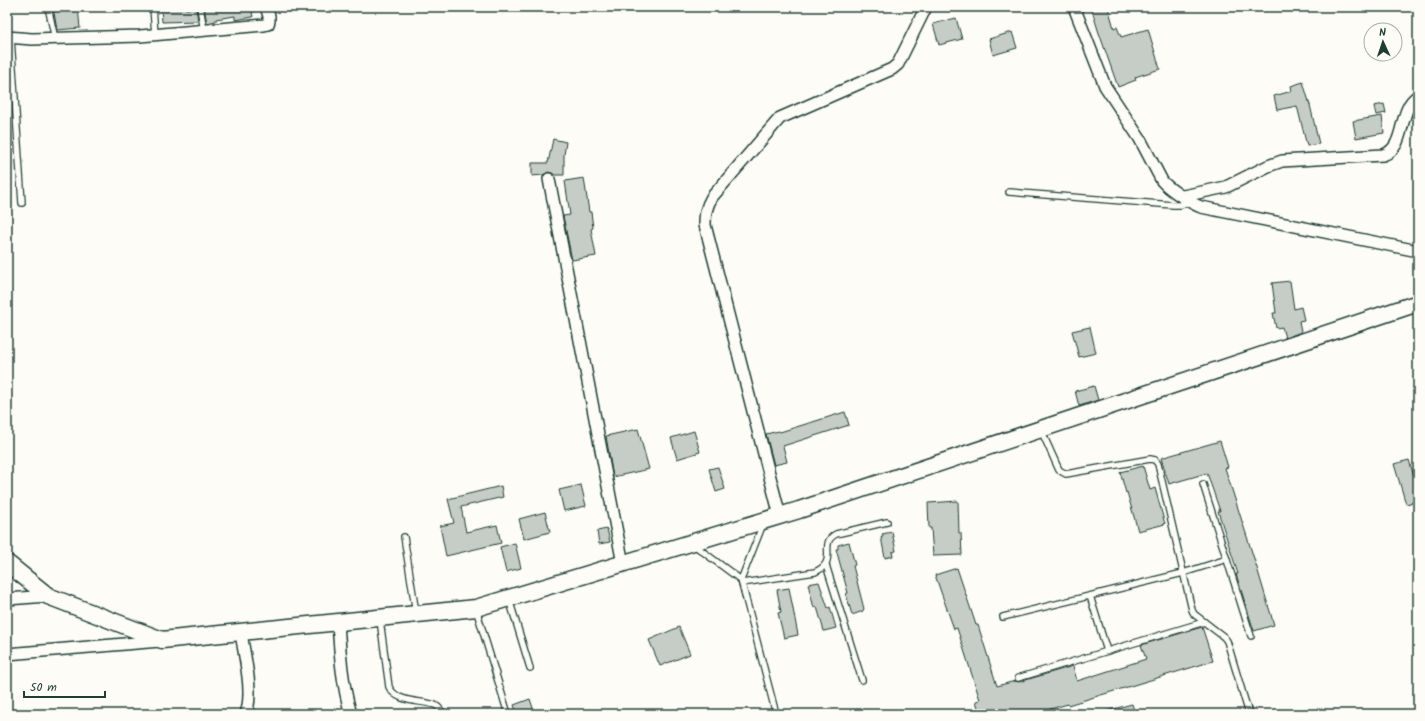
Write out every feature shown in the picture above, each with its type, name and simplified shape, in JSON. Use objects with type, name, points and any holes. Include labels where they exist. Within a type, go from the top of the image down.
[{"type":"main road","points":[[7,563],[48,596],[162,640],[476,608],[780,516],[1418,303]]},
{"type":"street","points":[[9,38],[21,39],[155,35],[268,24],[269,16],[266,7]]},
{"type":"street","points":[[780,516],[705,225],[706,210],[712,197],[780,118],[892,70],[898,64],[926,7]]},
{"type":"street","points":[[1074,7],[1105,86],[1140,139],[1162,181],[1167,186],[1201,206],[1418,251]]},
{"type":"street","points":[[1186,198],[1226,187],[1268,166],[1282,161],[1388,154],[1395,146],[1409,104],[1418,96]]},
{"type":"street","points":[[549,179],[623,564]]},
{"type":"street","points":[[7,599],[48,596]]},
{"type":"street","points":[[338,622],[341,666],[346,695],[352,714]]},
{"type":"street","points":[[241,632],[249,693],[249,705],[246,714]]},
{"type":"street","points":[[7,654],[162,640]]},
{"type":"lane","points":[[48,7],[54,38]]},
{"type":"lane","points":[[152,7],[155,35]]},
{"type":"lane","points":[[200,7],[204,31]]},
{"type":"lane","points":[[9,38],[22,203]]},
{"type":"lane","points":[[1009,192],[1177,206],[1186,198]]},
{"type":"lane","points":[[1041,429],[1059,470],[1066,474],[1150,459],[1155,460],[1158,464],[1192,610],[1194,614],[1227,641],[1249,714]]},
{"type":"lane","points":[[1203,484],[1251,636]]},
{"type":"lane","points":[[764,521],[742,582],[776,714]]},
{"type":"lane","points":[[691,543],[742,582],[815,572],[826,565],[828,559],[827,545],[832,536],[887,522]]},
{"type":"lane","points":[[404,537],[416,615]]},
{"type":"lane","points":[[1003,617],[1183,573],[1227,559]]},
{"type":"lane","points":[[826,565],[862,680]]},
{"type":"lane","points":[[1090,596],[1107,651]]},
{"type":"lane","points":[[508,599],[530,668]]},
{"type":"lane","points":[[476,608],[508,714]]},
{"type":"lane","points":[[380,618],[389,687],[391,692],[397,697],[438,706],[443,713]]},
{"type":"lane","points":[[1018,678],[1204,622]]},
{"type":"building","points":[[53,7],[78,7],[80,28],[57,30]]},
{"type":"building","points":[[161,7],[186,7],[186,9],[196,8],[198,21],[162,22]]},
{"type":"building","points":[[204,7],[258,7],[258,11],[252,12],[253,17],[235,20],[235,16],[216,19],[216,21],[207,23]]},
{"type":"building","points":[[1091,7],[1108,7],[1114,28],[1117,27],[1121,37],[1148,29],[1160,69],[1135,77],[1136,80],[1118,87]]},
{"type":"building","points":[[956,18],[962,39],[939,45],[933,24]]},
{"type":"building","points":[[1012,32],[1017,48],[993,55],[989,39]]},
{"type":"building","points":[[1303,82],[1319,144],[1307,146],[1297,106],[1277,110],[1274,96],[1292,91],[1291,86]]},
{"type":"building","points":[[1384,104],[1386,113],[1376,115],[1374,106]]},
{"type":"building","points":[[1382,116],[1384,133],[1356,138],[1353,121]]},
{"type":"building","points":[[553,139],[566,142],[564,155],[564,175],[555,175],[548,172],[543,175],[532,176],[532,163],[548,163]]},
{"type":"building","points":[[584,178],[589,212],[591,212],[593,228],[591,229],[596,256],[572,260],[563,216],[570,215],[565,181]]},
{"type":"building","points":[[1290,281],[1294,309],[1301,307],[1304,320],[1299,321],[1301,332],[1285,338],[1282,327],[1276,328],[1273,313],[1276,313],[1272,283]]},
{"type":"building","points":[[1090,327],[1096,353],[1079,357],[1072,331]]},
{"type":"building","points":[[1094,386],[1098,400],[1079,406],[1075,391]]},
{"type":"building","points":[[845,412],[849,425],[783,446],[787,462],[774,465],[766,434],[780,432]]},
{"type":"building","points":[[638,429],[649,469],[613,477],[606,436]]},
{"type":"building","points":[[694,431],[700,452],[677,459],[671,438]]},
{"type":"building","points":[[1220,441],[1228,467],[1225,468],[1274,625],[1254,631],[1218,511],[1220,511],[1207,473],[1169,484],[1161,458]]},
{"type":"building","points":[[1409,460],[1418,490],[1418,501],[1406,504],[1394,464]]},
{"type":"building","points":[[1143,466],[1150,490],[1155,488],[1165,524],[1138,531],[1120,472]]},
{"type":"building","points":[[718,467],[725,489],[716,492],[709,469]]},
{"type":"building","points":[[581,485],[586,506],[564,511],[559,490]]},
{"type":"building","points":[[501,486],[503,497],[461,507],[466,532],[497,525],[501,543],[446,556],[440,526],[454,523],[448,499]]},
{"type":"building","points":[[958,501],[959,533],[961,533],[962,555],[933,556],[931,528],[929,528],[928,503]]},
{"type":"building","points":[[545,512],[550,532],[524,539],[519,519]]},
{"type":"building","points":[[607,529],[610,542],[599,544],[597,531]]},
{"type":"building","points":[[892,532],[896,551],[892,552],[893,556],[885,558],[881,537],[883,537],[882,534]]},
{"type":"building","points":[[849,542],[855,565],[853,566],[864,609],[863,611],[852,615],[846,594],[848,593],[836,549],[838,549],[838,545]]},
{"type":"building","points":[[515,543],[521,568],[506,572],[500,547]]},
{"type":"building","points":[[957,568],[976,625],[978,625],[997,686],[1015,681],[1019,682],[1073,666],[1077,681],[1146,659],[1141,645],[1202,627],[1213,661],[1068,705],[1033,714],[980,714],[976,701],[980,700],[957,628],[954,629],[935,575]]},
{"type":"building","points":[[819,582],[828,608],[830,607],[836,628],[824,631],[817,607],[814,608],[808,584]]},
{"type":"building","points":[[789,588],[798,635],[784,638],[778,613],[781,612],[777,590]]},
{"type":"building","points":[[679,627],[690,654],[660,666],[649,640]]},
{"type":"building","points":[[530,699],[535,714],[517,714],[514,705]]},
{"type":"building","points":[[1132,704],[1135,714],[1107,714],[1106,711]]}]
